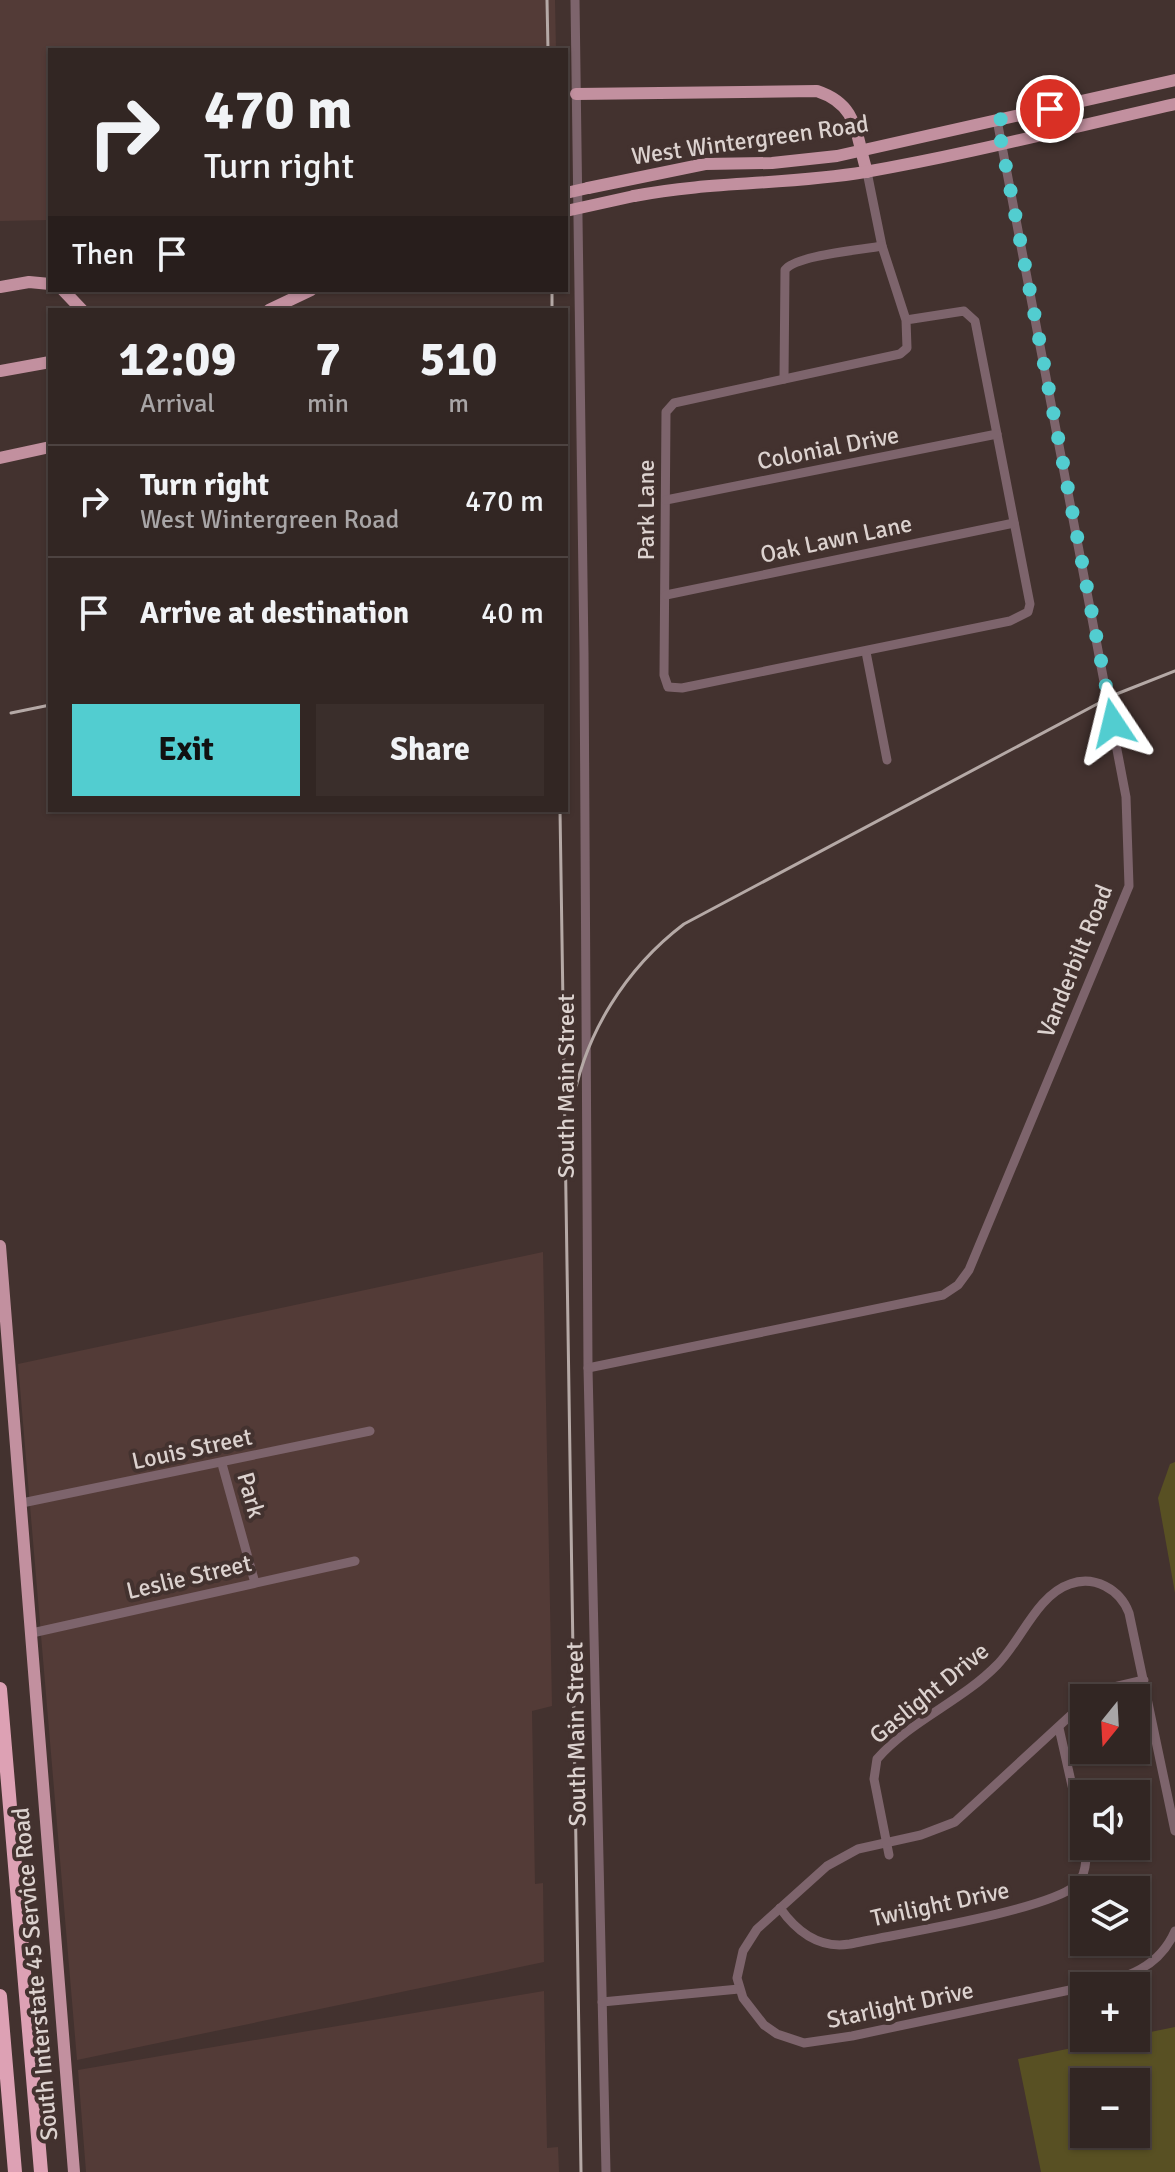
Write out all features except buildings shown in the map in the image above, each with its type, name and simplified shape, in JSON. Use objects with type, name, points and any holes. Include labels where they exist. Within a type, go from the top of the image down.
[{"type":"highway","points":[[0,1689],[41,2172]]},
{"type":"highway","points":[[0,1996],[15,2172]]},
{"type":"main road","name":"West Wintergreen Road","points":[[568,193],[705,164],[800,161],[860,150],[1175,80]]},
{"type":"main road","points":[[576,94],[817,91],[844,104],[850,113],[867,172]]},
{"type":"main road","name":"West Wintergreen Road","points":[[568,211],[634,196],[719,183],[806,180],[867,172],[1175,104]]},
{"type":"main road","points":[[0,287],[29,282],[48,284]]},
{"type":"main road","points":[[65,292],[80,308]]},
{"type":"main road","points":[[273,308],[307,292]]},
{"type":"main road","points":[[0,371],[48,362]]},
{"type":"main road","points":[[0,458],[48,447]]},
{"type":"main road","name":"South Interstate 45 Service Road","points":[[0,1246],[32,1633],[56,1983],[74,2172]]},
{"type":"street","name":"South Main Street","points":[[575,0],[584,653],[588,1368],[606,2172]]},
{"type":"street","name":"Vanderbilt Road","points":[[588,1368],[943,1295],[958,1285],[969,1270],[1129,886],[1126,797],[997,120]]},
{"type":"street","points":[[867,172],[882,246],[906,320]]},
{"type":"street","points":[[784,379],[783,278],[789,265],[882,246]]},
{"type":"street","name":"Park Lane","points":[[953,311],[971,314],[978,329],[1030,604],[1022,618],[866,652],[668,687],[664,675],[668,406],[900,354],[909,342],[906,320],[953,311]]},
{"type":"street","name":"Colonial Drive","points":[[666,500],[997,434]]},
{"type":"street","name":"Oak Lawn Lane","points":[[666,595],[1014,523]]},
{"type":"street","points":[[866,652],[887,760]]},
{"type":"street","name":"Louis Street","points":[[22,1503],[370,1431]]},
{"type":"street","name":"Park","points":[[222,1464],[255,1583]]},
{"type":"street","name":"Leslie Street","points":[[32,1633],[355,1561]]},
{"type":"street","name":"Gaslight Drive","points":[[889,1855],[874,1779],[877,1759],[990,1672],[1046,1602],[1066,1585],[1096,1582],[1125,1603],[1144,1680]]},
{"type":"street","points":[[1127,1684],[1144,1680],[1175,1831]]},
{"type":"street","points":[[602,2002],[739,1989],[740,1965],[749,1940],[780,1908],[843,1856],[955,1822],[1070,1717]]},
{"type":"street","points":[[1059,1728],[1071,1780]]},
{"type":"street","name":"Twilight Drive","points":[[780,1908],[815,1940],[827,1945],[850,1944],[1026,1906],[1062,1894],[1078,1884],[1085,1860]]},
{"type":"street","name":"Starlight Drive","points":[[1135,1972],[1152,1963],[1165,1950],[1175,1931]]},
{"type":"street","name":"Starlight Drive","points":[[739,1989],[764,2025],[792,2040],[818,2043],[1070,1991]]},
{"type":"shaded area","points":[[0,0],[555,0],[556,48],[48,48],[48,220],[0,221]]},
{"type":"shaded area","points":[[543,1252],[552,1706],[532,1711],[535,1884],[543,1883],[544,1962],[77,2060],[18,1364]]},
{"type":"shaded area","points":[[1175,1462],[1175,1593],[1158,1498],[1170,1464]]},
{"type":"shaded area","points":[[544,1991],[547,2148],[558,2147],[559,2172],[86,2172],[78,2070]]},
{"type":"shaded area","points":[[1175,2027],[1175,2172],[1041,2172],[1018,2059],[1070,2048],[1070,2052],[1150,2052],[1150,2032]]},
{"type":"railway","points":[[547,0],[548,48]]},
{"type":"railway","points":[[552,292],[552,308]]},
{"type":"railway","points":[[572,1107],[586,1054],[611,1005],[644,961],[684,924],[1114,695],[1175,671]]},
{"type":"railway","points":[[11,713],[48,705]]},
{"type":"railway","points":[[560,812],[581,2172]]},
{"type":"route","points":[[1050,109],[997,120],[1113,723]]}]
